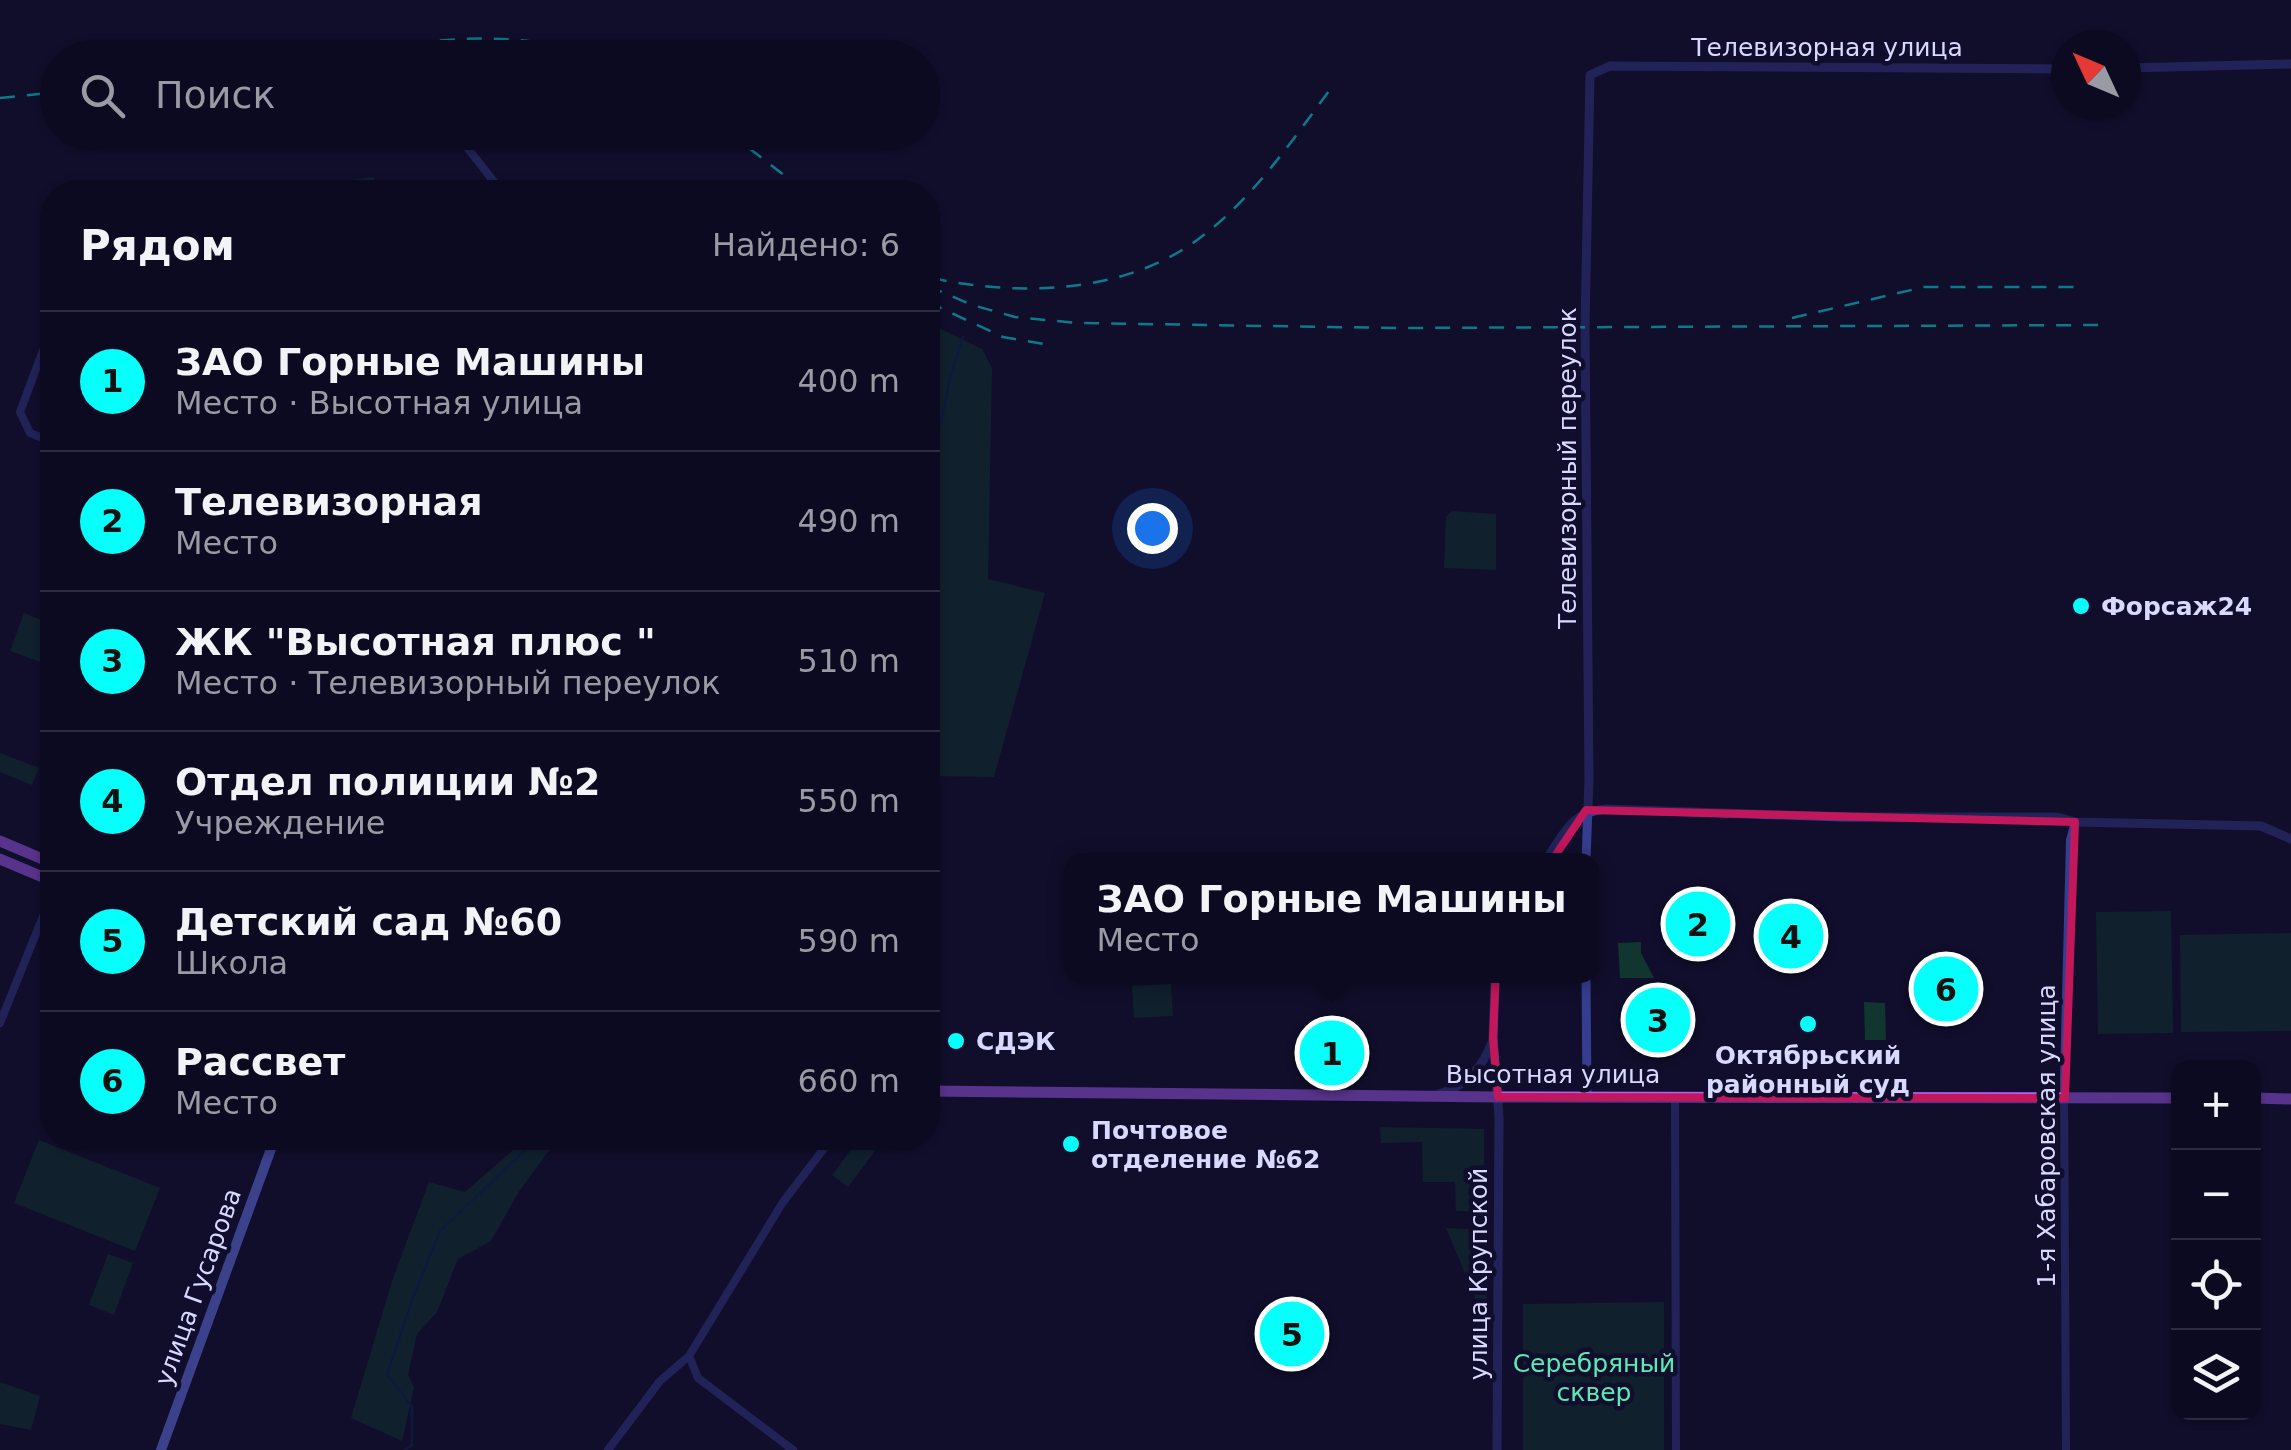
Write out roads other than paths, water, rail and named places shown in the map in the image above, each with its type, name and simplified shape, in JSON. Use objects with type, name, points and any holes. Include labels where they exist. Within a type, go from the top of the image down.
[{"type":"main road","points":[[0,841],[40,859]]},
{"type":"main road","points":[[0,859],[40,877]]},
{"type":"main road","name":"Высотная улица","points":[[940,1092],[1498,1098],[2171,1098]]},
{"type":"main road","points":[[2261,1098],[2291,1098]]},
{"type":"main road","name":"улица Гусарова","points":[[161,1450],[271,1150]]},
{"type":"street","points":[[2141,68],[2291,64]]},
{"type":"street","name":"Телевизорная улица","points":[[1590,75],[1610,66],[2051,69]]},
{"type":"street","name":"Телевизорный переулок","points":[[1586,853],[1590,75]]},
{"type":"street","points":[[469,150],[493,180]]},
{"type":"street","points":[[40,358],[20,412],[26,429],[40,436]]},
{"type":"street","points":[[1551,853],[1572,822],[1586,810],[1886,817],[2057,816],[2075,822],[2261,826],[2291,838]]},
{"type":"street","name":"1-я Хабаровская улица","points":[[2066,1450],[2065,1098],[2070,840],[2075,822]]},
{"type":"street","points":[[0,1022],[40,924]]},
{"type":"street","name":"улица Крупской","points":[[1495,983],[1497,1450]]},
{"type":"street","points":[[1586,983],[1587,1097]]},
{"type":"street","points":[[1430,1096],[1464,1082],[1484,1062],[1494,1038]]},
{"type":"street","points":[[1675,1097],[1676,1450]]},
{"type":"street","points":[[608,1450],[660,1381],[689,1356],[783,1202],[823,1150]]},
{"type":"street","points":[[689,1356],[698,1378],[792,1450]]},
{"type":"waterway","points":[[940,427],[963,337]]},
{"type":"waterway","points":[[405,1450],[412,1445],[412,1407],[387,1374],[413,1298],[440,1231],[525,1150]]},
{"type":"railway","points":[[452,40],[506,40]]},
{"type":"railway","points":[[940,280],[997,287],[1065,287],[1098,282],[1161,261],[1190,245],[1231,211],[1267,172],[1332,87]]},
{"type":"railway","points":[[0,98],[40,94]]},
{"type":"railway","points":[[751,150],[790,180]]},
{"type":"railway","points":[[1792,318],[1924,287],[2083,287]]},
{"type":"railway","points":[[940,291],[1015,317],[1078,323],[1396,328],[2101,325]]},
{"type":"railway","points":[[940,308],[1003,337],[1050,345]]},
{"type":"place","name":"Форсаж24","points":[[2081,606]]},
{"type":"place","name":"Телевизорная","points":[[1698,924]]},
{"type":"place","name":"Отдел полиции №2","points":[[1791,936]]},
{"type":"place","name":"Рассвет","points":[[1946,989]]},
{"type":"place","name":"ЖК \"Высотная плюс \"","points":[[1658,1020]]},
{"type":"place","name":"Октябрьский районный суд","points":[[1808,1024]]},
{"type":"place","name":"СДЭК","points":[[956,1041]]},
{"type":"place","name":"ЗАО Горные Машины","points":[[1332,1053]]},
{"type":"place","name":"Почтовое отделение №62","points":[[1071,1144]]},
{"type":"place","name":"Детский сад №60","points":[[1292,1334]]},
{"type":"park label","name":"Серебряный сквер","points":[[1594,1378]]}]
